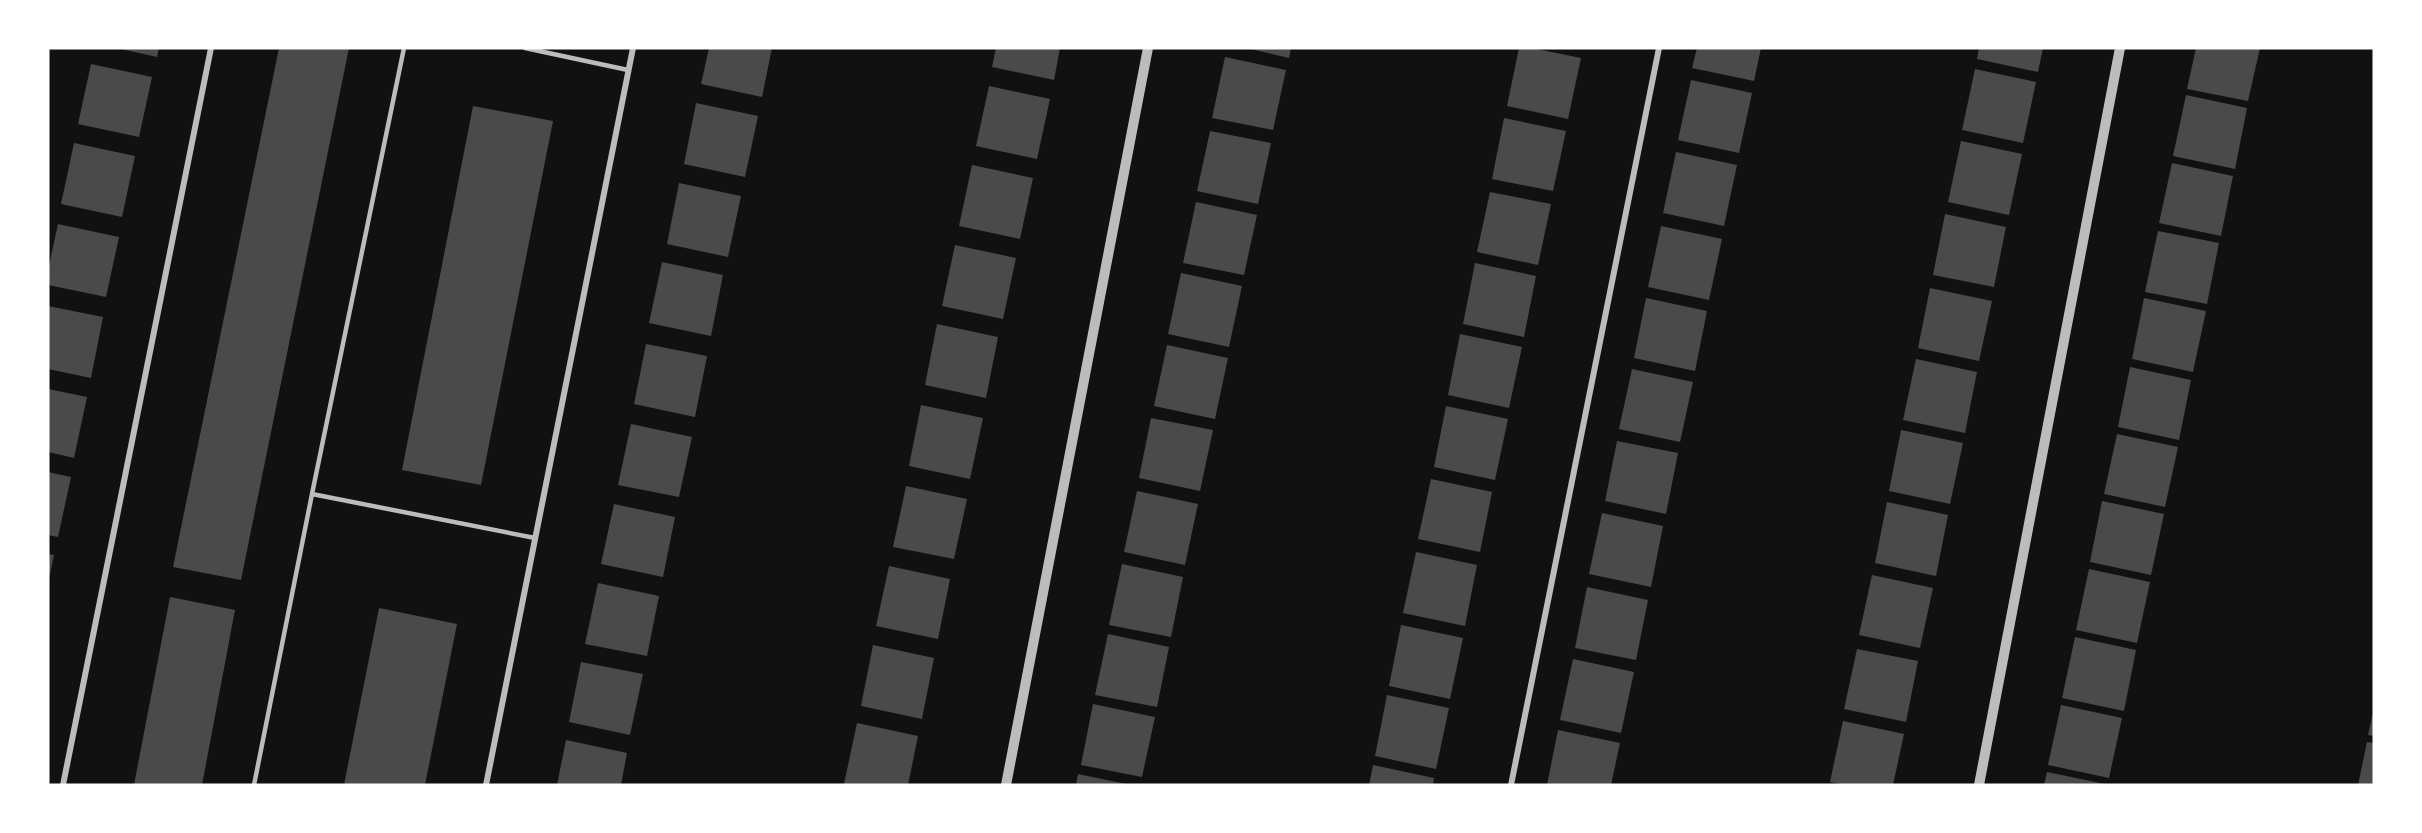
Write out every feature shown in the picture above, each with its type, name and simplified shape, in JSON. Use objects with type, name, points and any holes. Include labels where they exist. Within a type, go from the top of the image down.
[{"type":"street","points":[[63,785],[211,48]]},
{"type":"street","points":[[486,785],[633,48]]},
{"type":"street","points":[[1006,785],[1148,48]]},
{"type":"street","points":[[1511,785],[1659,48]]},
{"type":"street","points":[[1979,785],[2120,48]]},
{"type":"lane","points":[[254,785],[404,48]]},
{"type":"lane","points":[[525,48],[628,70]]},
{"type":"lane","points":[[312,494],[536,538]]},
{"type":"building","points":[[117,48],[159,48],[157,57]]},
{"type":"building","points":[[279,48],[349,48],[241,580],[173,567]]},
{"type":"building","points":[[709,48],[772,48],[762,97],[701,84]]},
{"type":"building","points":[[996,48],[1060,48],[1054,80],[992,67]]},
{"type":"building","points":[[1247,48],[1291,48],[1289,58]]},
{"type":"building","points":[[1519,48],[1532,48],[1581,58],[1568,119],[1507,106]]},
{"type":"building","points":[[1697,48],[1761,48],[1754,81],[1692,68]]},
{"type":"building","points":[[1979,48],[2043,48],[2038,72],[1977,59]]},
{"type":"building","points":[[2196,48],[2260,48],[2248,101],[2187,89]]},
{"type":"building","points":[[1225,57],[1286,70],[1273,130],[1212,118]]},
{"type":"building","points":[[91,64],[152,77],[139,137],[78,124]]},
{"type":"building","points":[[1975,69],[2036,82],[2023,143],[1962,130]]},
{"type":"building","points":[[1691,80],[1752,93],[1739,153],[1678,140]]},
{"type":"building","points":[[989,86],[1050,99],[1037,159],[976,146]]},
{"type":"building","points":[[2186,95],[2247,108],[2235,169],[2173,156]]},
{"type":"building","points":[[696,103],[758,116],[745,177],[684,164]]},
{"type":"building","points":[[473,106],[553,121],[481,485],[402,470]]},
{"type":"building","points":[[1504,118],[1566,131],[1553,191],[1492,179]]},
{"type":"building","points":[[1210,131],[1271,143],[1258,204],[1197,191]]},
{"type":"building","points":[[1961,141],[2022,154],[2009,215],[1948,202]]},
{"type":"building","points":[[74,143],[135,156],[122,217],[61,204]]},
{"type":"building","points":[[1676,152],[1737,165],[1724,226],[1663,213]]},
{"type":"building","points":[[2172,163],[2233,176],[2221,236],[2159,223]]},
{"type":"building","points":[[972,165],[1033,178],[1020,239],[959,226]]},
{"type":"building","points":[[679,183],[741,196],[728,257],[667,244]]},
{"type":"building","points":[[1490,192],[1551,204],[1538,265],[1477,252]]},
{"type":"building","points":[[1196,202],[1257,215],[1244,275],[1183,263]]},
{"type":"building","points":[[1945,214],[2006,227],[1994,287],[1933,275]]},
{"type":"building","points":[[58,224],[119,237],[106,297],[48,285],[48,270]]},
{"type":"building","points":[[1661,226],[1722,239],[1709,300],[1648,287]]},
{"type":"building","points":[[2158,231],[2219,243],[2207,304],[2145,292]]},
{"type":"building","points":[[955,245],[1016,258],[1003,319],[942,306]]},
{"type":"building","points":[[662,262],[723,275],[711,336],[649,323]]},
{"type":"building","points":[[1475,263],[1536,276],[1524,337],[1463,324]]},
{"type":"building","points":[[1181,273],[1242,286],[1229,347],[1168,334]]},
{"type":"building","points":[[1930,288],[1992,301],[1979,361],[1918,348]]},
{"type":"building","points":[[1646,298],[1707,311],[1695,371],[1634,358]]},
{"type":"building","points":[[2144,298],[2206,311],[2193,372],[2132,359]]},
{"type":"building","points":[[48,306],[103,317],[91,378],[48,369]]},
{"type":"building","points":[[937,324],[998,337],[986,398],[925,385]]},
{"type":"building","points":[[1460,334],[1522,347],[1509,408],[1448,395]]},
{"type":"building","points":[[646,344],[707,356],[695,417],[634,404]]},
{"type":"building","points":[[1167,345],[1228,358],[1215,419],[1154,406]]},
{"type":"building","points":[[1916,359],[1977,372],[1965,433],[1903,420]]},
{"type":"building","points":[[2130,367],[2191,380],[2179,440],[2118,427]]},
{"type":"building","points":[[1632,369],[1693,382],[1680,442],[1619,429]]},
{"type":"building","points":[[48,389],[87,397],[74,458],[48,452]]},
{"type":"building","points":[[921,405],[983,418],[970,479],[909,466]]},
{"type":"building","points":[[1446,406],[1508,419],[1495,480],[1434,467]]},
{"type":"building","points":[[1151,418],[1213,430],[1200,491],[1139,478]]},
{"type":"building","points":[[631,424],[692,437],[679,497],[618,485]]},
{"type":"building","points":[[1901,430],[1963,443],[1950,504],[1889,491]]},
{"type":"building","points":[[2117,434],[2178,447],[2165,507],[2104,494]]},
{"type":"building","points":[[1617,441],[1678,453],[1666,514],[1605,501]]},
{"type":"building","points":[[48,472],[71,477],[58,537],[48,535]]},
{"type":"building","points":[[1431,479],[1492,492],[1480,552],[1418,539]]},
{"type":"building","points":[[906,486],[967,499],[954,559],[893,547]]},
{"type":"building","points":[[1137,491],[1198,504],[1185,565],[1124,552]]},
{"type":"building","points":[[2102,501],[2164,514],[2151,575],[2090,562]]},
{"type":"building","points":[[1887,502],[1948,515],[1936,576],[1875,563]]},
{"type":"building","points":[[614,504],[675,517],[663,577],[601,564]]},
{"type":"building","points":[[1602,513],[1663,526],[1651,587],[1589,574]]},
{"type":"building","points":[[1416,552],[1477,565],[1465,626],[1403,613]]},
{"type":"building","points":[[48,554],[54,555],[49,579],[48,579]]},
{"type":"building","points":[[1122,564],[1183,577],[1171,637],[1109,625]]},
{"type":"building","points":[[889,566],[950,579],[938,639],[876,626]]},
{"type":"building","points":[[2089,569],[2150,582],[2137,643],[2076,630]]},
{"type":"building","points":[[1872,575],[1933,588],[1920,648],[1859,635]]},
{"type":"building","points":[[598,583],[659,596],[647,656],[585,644]]},
{"type":"building","points":[[1587,587],[1648,600],[1636,660],[1575,648]]},
{"type":"building","points":[[170,597],[235,610],[202,785],[134,785]]},
{"type":"building","points":[[379,608],[457,624],[425,785],[344,785]]},
{"type":"building","points":[[1401,625],[1463,638],[1450,699],[1389,686]]},
{"type":"building","points":[[1108,634],[1169,647],[1157,707],[1095,695]]},
{"type":"building","points":[[2075,637],[2136,650],[2124,711],[2062,698]]},
{"type":"building","points":[[873,645],[934,658],[922,719],[861,706]]},
{"type":"building","points":[[1857,649],[1918,661],[1906,722],[1844,709]]},
{"type":"building","points":[[1573,659],[1634,672],[1621,733],[1560,720]]},
{"type":"building","points":[[581,662],[643,674],[630,735],[569,722]]},
{"type":"building","points":[[1387,695],[1449,708],[1436,769],[1375,756]]},
{"type":"building","points":[[1093,704],[1155,717],[1142,777],[1081,765]]},
{"type":"building","points":[[2061,705],[2122,718],[2109,778],[2048,765]]},
{"type":"building","points":[[2374,713],[2374,736],[2368,735]]},
{"type":"building","points":[[1843,721],[1904,734],[1893,785],[1846,785],[1830,782]]},
{"type":"building","points":[[857,723],[918,736],[908,785],[844,784]]},
{"type":"building","points":[[1558,730],[1620,743],[1611,785],[1547,785]]},
{"type":"building","points":[[566,740],[627,753],[621,785],[557,785]]},
{"type":"building","points":[[2367,742],[2374,743],[2374,785],[2358,785]]},
{"type":"building","points":[[1373,765],[1434,778],[1433,785],[1369,785]]},
{"type":"building","points":[[2047,772],[2105,784],[2105,785],[2044,785]]},
{"type":"building","points":[[1078,774],[1126,784],[1126,785],[1076,785]]}]
